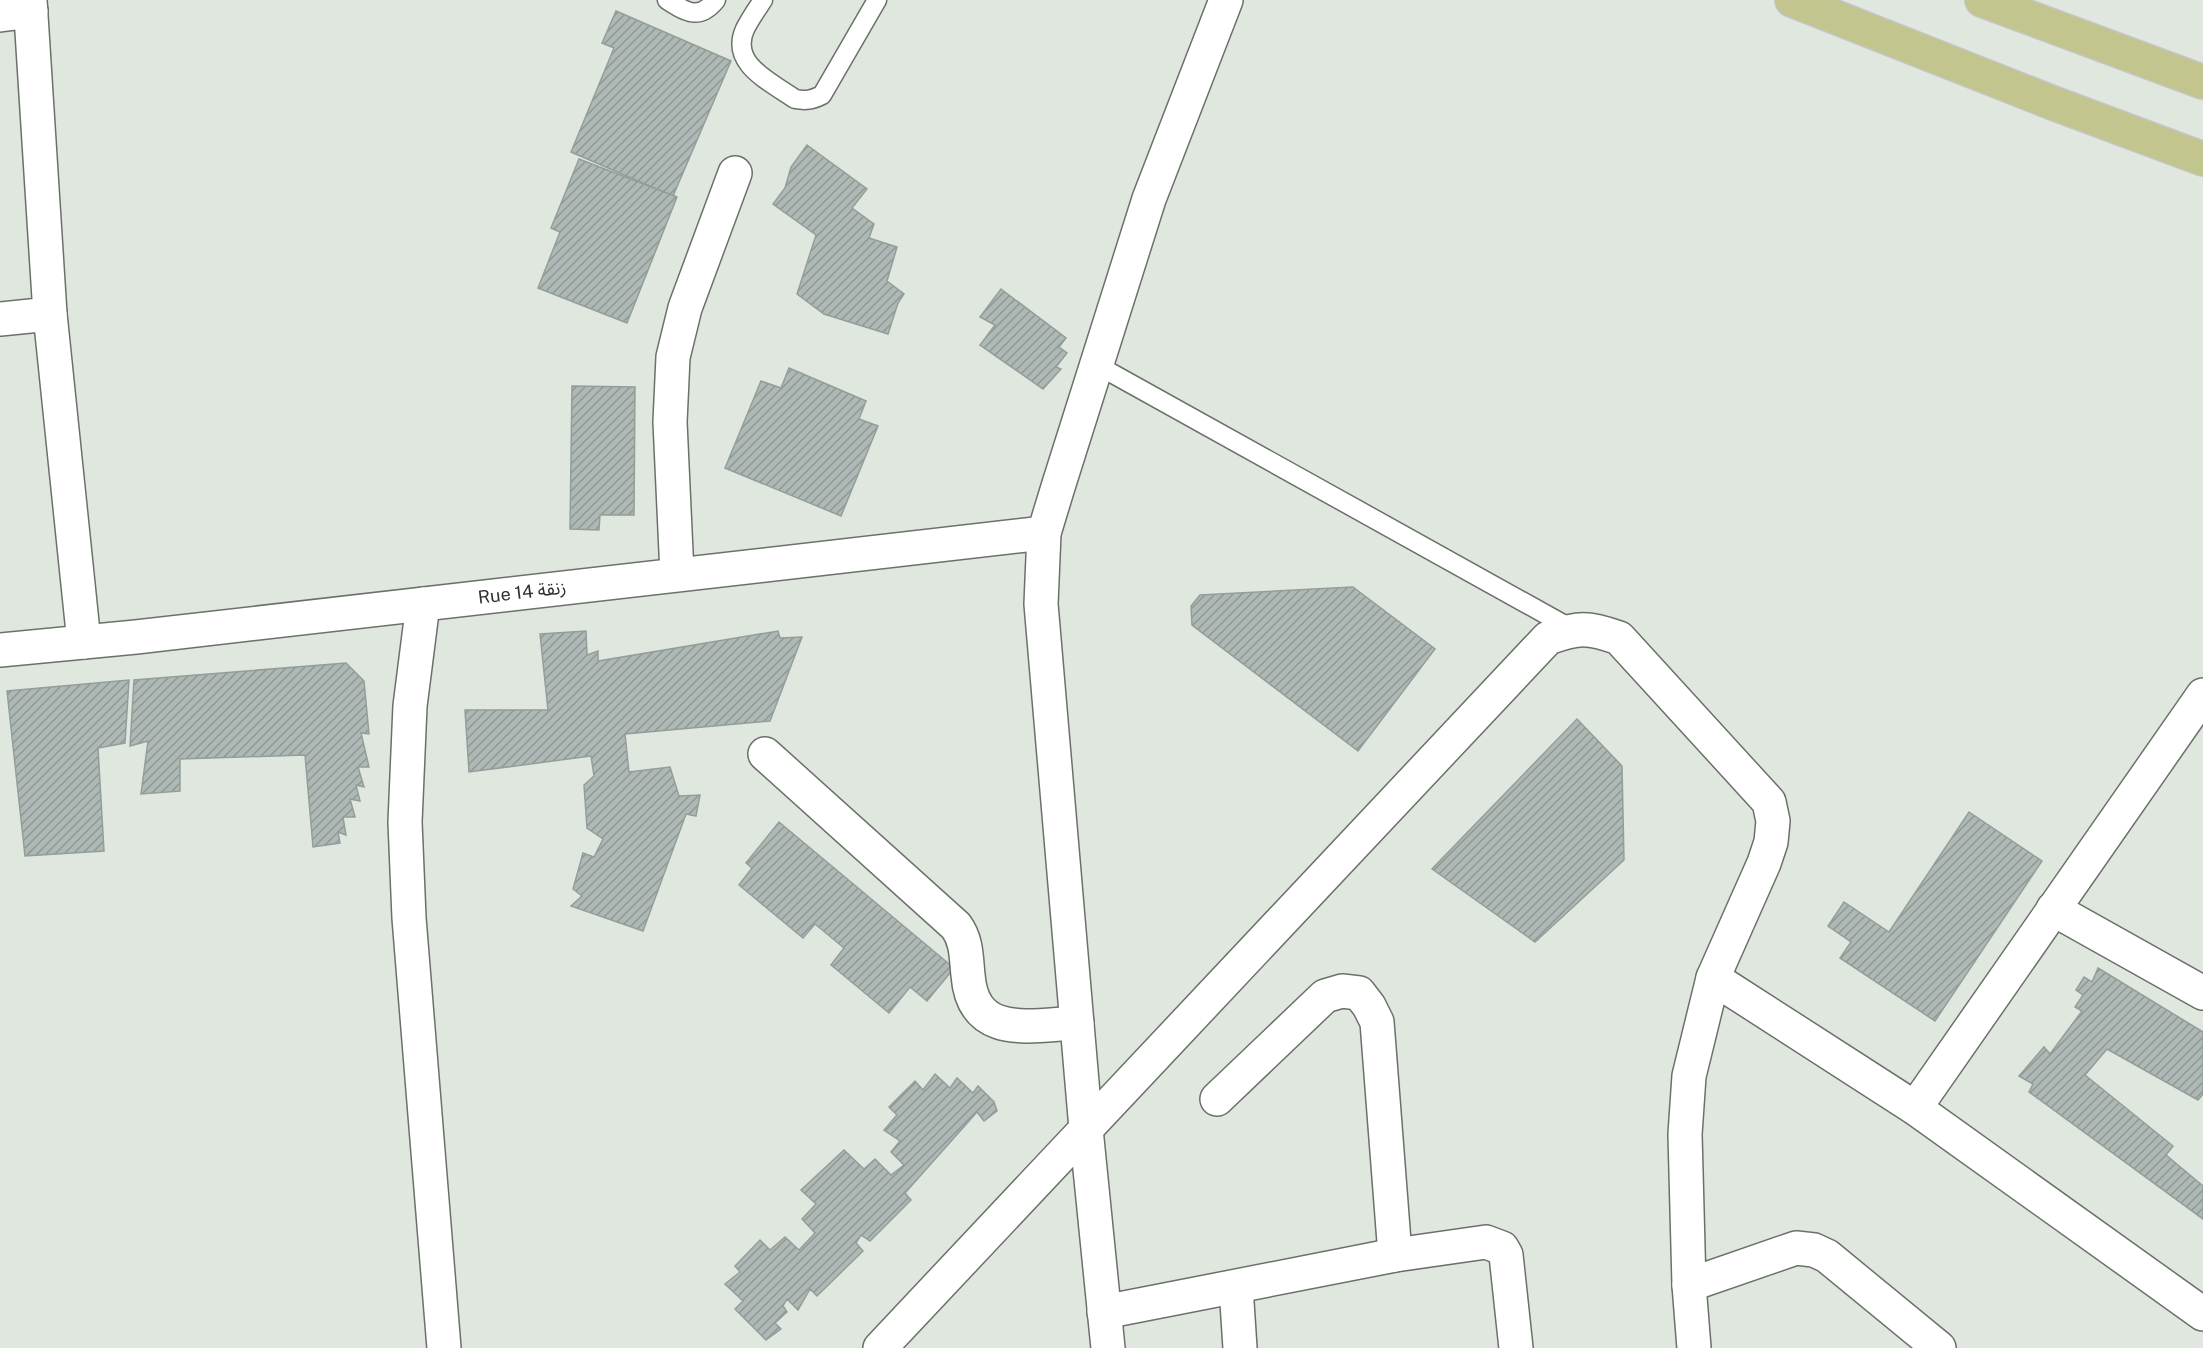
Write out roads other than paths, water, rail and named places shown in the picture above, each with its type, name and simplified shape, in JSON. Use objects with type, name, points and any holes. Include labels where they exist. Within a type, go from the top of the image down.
[{"type":"main road","points":[[1792,0],[2053,103],[2203,159]]},
{"type":"main road","points":[[1982,0],[2203,82]]},
{"type":"street","points":[[1108,1348],[1086,1129],[1041,604],[1044,533],[1149,199],[1226,0]]},
{"type":"street","points":[[20,9],[84,642]]},
{"type":"street","points":[[676,574],[670,422],[673,357],[685,308],[735,173]]},
{"type":"street","points":[[0,319],[50,314]]},
{"type":"street","name":"Rue 14 زنقة","points":[[0,650],[1044,533]]},
{"type":"street","points":[[423,604],[410,706],[405,822],[409,918],[444,1348]]},
{"type":"street","points":[[880,1348],[1548,638],[1572,629],[1594,629],[1619,638],[1769,802],[1773,821],[1771,842],[1764,863],[1713,978],[1689,1076],[1685,1134],[1689,1285],[1694,1348]]},
{"type":"street","points":[[1915,1108],[2203,695]]},
{"type":"street","points":[[765,754],[956,926],[963,935],[966,945],[971,996],[993,1021],[1008,1026],[1077,1023]]},
{"type":"street","points":[[2053,909],[2203,993]]},
{"type":"street","points":[[1713,978],[1915,1108],[2203,1314]]},
{"type":"street","points":[[1217,1099],[1325,996],[1342,991],[1359,993],[1377,1022],[1395,1255]]},
{"type":"street","points":[[1104,1312],[1395,1255],[1486,1242],[1502,1248],[1506,1256],[1516,1348]]},
{"type":"street","points":[[1689,1285],[1796,1248],[1814,1250],[1827,1256],[1939,1348]]},
{"type":"street","points":[[1236,1287],[1240,1348]]},
{"type":"lane","points":[[667,0],[685,11],[694,13],[702,12],[716,0]]},
{"type":"lane","points":[[763,0],[744,30],[741,41],[746,64],[795,99],[804,101],[822,95],[873,1]]},
{"type":"lane","points":[[1097,365],[1572,629]]}]
